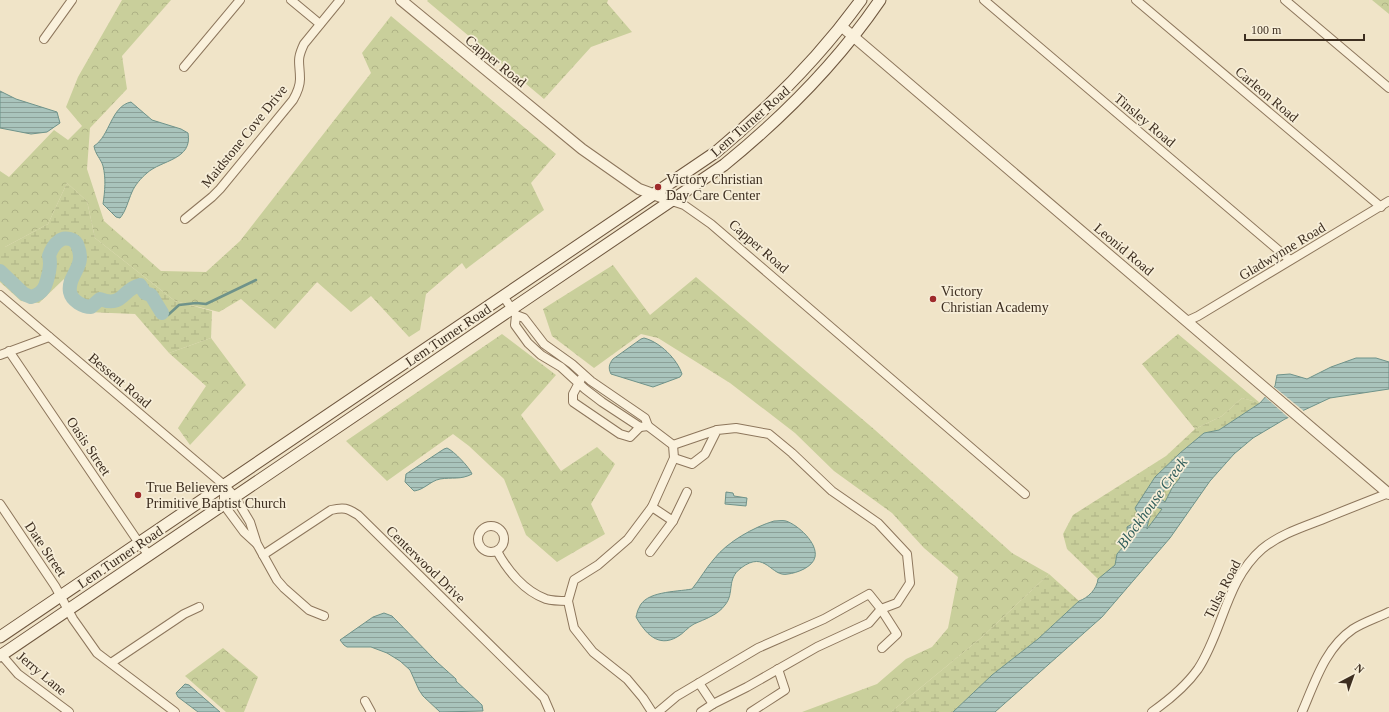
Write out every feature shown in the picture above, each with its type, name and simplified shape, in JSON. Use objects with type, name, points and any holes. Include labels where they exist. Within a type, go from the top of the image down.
[{"type":"main road","name":"Lem Turner Road","points":[[0,637],[716,152],[760,114],[795,80],[861,0]]},
{"type":"main road","name":"Lem Turner Road","points":[[0,655],[371,405],[514,312],[724,165],[761,134],[814,83],[853,37],[880,0]]},
{"type":"main road","points":[[361,392],[371,405]]},
{"type":"street","points":[[44,39],[72,0]]},
{"type":"street","points":[[184,67],[240,0]]},
{"type":"street","points":[[291,0],[320,24]]},
{"type":"street","name":"Maidstone Cove Drive","points":[[185,219],[220,189],[293,100],[298,90],[300,78],[298,62],[304,44],[340,0]]},
{"type":"street","name":"Capper Road","points":[[401,0],[582,149],[639,190],[684,205],[710,224],[1025,494]]},
{"type":"street","name":"Tinsley Road","points":[[984,0],[1290,260]]},
{"type":"street","name":"Carleon Road","points":[[1136,0],[1381,207]]},
{"type":"street","points":[[1285,0],[1389,88]]},
{"type":"street","name":"Leonid Road","points":[[841,26],[1389,493]]},
{"type":"street","name":"Gladwynne Road","points":[[1187,321],[1198,316],[1389,201]]},
{"type":"street","name":"Bessent Road","points":[[0,295],[224,485],[235,497],[250,522],[257,544],[277,580],[309,610],[324,616]]},
{"type":"street","points":[[503,296],[514,312],[524,318],[544,344],[572,364],[584,375],[645,418],[644,426],[630,437],[620,434],[573,402],[573,394],[584,375]]},
{"type":"street","points":[[514,312],[514,325],[528,343],[541,355],[561,367],[602,402],[644,426],[673,445]]},
{"type":"street","points":[[0,355],[49,336]]},
{"type":"street","name":"Oasis Street","points":[[9,351],[139,543],[149,555]]},
{"type":"street","points":[[673,445],[717,430],[736,428],[769,434],[792,453],[832,491],[878,524],[907,554],[910,584],[897,603],[881,609],[869,623],[817,646],[748,687],[713,704],[701,712]]},
{"type":"street","points":[[674,458],[692,464],[705,454],[717,430]]},
{"type":"street","points":[[652,712],[643,698],[627,679],[593,652],[574,628],[568,601],[574,580],[598,565],[628,539],[652,508],[674,458],[673,445]]},
{"type":"street","points":[[224,485],[224,505]]},
{"type":"street","points":[[650,552],[673,521],[688,492]]},
{"type":"street","name":"Tulsa Road","points":[[1152,712],[1176,692],[1198,669],[1239,578],[1253,558],[1261,550],[1271,542],[1293,530],[1389,493]]},
{"type":"street","name":"Date Street","points":[[0,504],[56,586],[68,610],[91,646],[97,653],[175,712]]},
{"type":"street","name":"Bessent Road","points":[[224,505],[244,532],[257,544]]},
{"type":"street","name":"Centerwood Drive","points":[[263,555],[331,510],[341,508],[349,510],[358,515],[544,698],[550,712]]},
{"type":"street","points":[[652,508],[673,521]]},
{"type":"street","points":[[497,551],[514,576],[529,590],[547,599],[568,601]]},
{"type":"street","points":[[658,712],[678,696],[758,648],[824,619],[869,594],[881,609],[897,634],[882,648]]},
{"type":"street","points":[[110,663],[184,614],[199,607]]},
{"type":"street","points":[[1302,712],[1324,661],[1340,639],[1365,622],[1388,613]]},
{"type":"street","name":"Jerry Lane","points":[[0,655],[18,674],[69,712]]},
{"type":"street","points":[[751,712],[785,690],[778,669]]},
{"type":"street","points":[[699,683],[713,704]]},
{"type":"street","points":[[365,701],[371,712]]},
{"type":"green space","points":[[122,0],[171,0],[122,56],[127,89],[90,128],[87,169],[104,221],[161,271],[206,272],[240,241],[371,73],[362,53],[391,16],[556,154],[531,183],[544,210],[466,269],[462,263],[426,294],[420,330],[409,337],[371,296],[351,312],[317,282],[275,329],[241,299],[219,312],[175,301],[95,238],[87,201],[67,183],[48,224],[5,247],[0,247],[0,171],[9,177],[54,130],[68,140],[82,126],[66,107],[78,77]]},
{"type":"green space","points":[[608,0],[607,3],[632,32],[591,47],[544,99],[427,1]]},
{"type":"green space","points":[[1372,0],[1389,0],[1389,14]]},
{"type":"green space","points":[[67,183],[87,201],[95,238],[175,301],[212,311],[211,338],[169,353],[135,314],[87,312],[69,301],[64,279],[39,303],[21,301],[0,282],[0,247],[5,247],[48,224]]},
{"type":"green space","points":[[613,265],[650,315],[696,277],[875,430],[1012,553],[1049,574],[982,637],[891,712],[802,712],[877,684],[906,659],[932,647],[948,628],[958,577],[924,548],[892,513],[834,471],[795,433],[730,383],[658,338],[641,334],[594,368],[552,336],[543,309]]},
{"type":"green space","points":[[502,334],[556,375],[521,415],[561,471],[597,447],[615,464],[591,504],[605,534],[557,562],[526,535],[504,479],[469,446],[453,434],[387,481],[346,441]]},
{"type":"green space","points":[[1178,334],[1260,403],[1242,398],[1222,416],[1195,429],[1142,364]]},
{"type":"green space","points":[[211,338],[246,385],[190,445],[178,428],[206,386],[169,353]]},
{"type":"green space","points":[[1242,398],[1260,403],[1219,430],[1204,433],[1155,477],[1135,508],[1141,519],[1128,541],[1117,554],[1116,565],[1098,579],[1067,549],[1063,534],[1073,515],[1166,456],[1195,429],[1222,416]]},
{"type":"green space","points":[[1178,476],[1180,478],[1173,486],[1165,502],[1160,498],[1164,492],[1164,488],[1173,483],[1173,479]]},
{"type":"green space","points":[[1156,507],[1162,509],[1147,529],[1150,517]]},
{"type":"green space","points":[[1049,574],[1079,601],[1038,639],[992,675],[953,712],[891,712],[982,637]]},
{"type":"green space","points":[[223,648],[258,677],[244,712],[226,712],[185,676]]},
{"type":"water","points":[[0,91],[16,99],[57,112],[60,123],[47,132],[31,134],[0,128]]},
{"type":"water","points":[[131,102],[152,120],[181,129],[188,133],[188,142],[186,149],[181,154],[153,169],[140,179],[133,189],[120,218],[116,217],[103,204],[105,185],[104,171],[94,146],[104,135],[119,109]]},
{"type":"water","points":[[644,338],[662,347],[672,357],[680,368],[682,374],[680,377],[653,387],[611,374],[609,366],[613,359]]},
{"type":"water","name":"Blockhouse Creek","points":[[1356,358],[1376,358],[1389,362],[1389,389],[1330,398],[1285,419],[1253,438],[1234,454],[1210,481],[1170,538],[1102,617],[995,712],[953,712],[992,675],[1038,639],[1079,601],[1092,593],[1098,579],[1115,565],[1117,554],[1128,541],[1127,527],[1140,519],[1135,508],[1155,477],[1180,453],[1204,433],[1219,430],[1260,403],[1275,386],[1277,375],[1290,374],[1307,379],[1331,367]],"holes":[[[1178,476],[1180,478],[1173,486],[1165,502],[1160,498],[1165,488],[1171,485],[1174,479]],[[1156,507],[1162,509],[1147,529],[1150,517],[1154,508]]]},
{"type":"water","points":[[447,448],[454,452],[472,474],[460,478],[440,479],[414,491],[405,482],[406,474]]},
{"type":"water","points":[[726,492],[733,493],[734,496],[747,498],[746,506],[725,504]]},
{"type":"water","points":[[774,521],[791,523],[806,535],[815,552],[814,561],[808,567],[796,572],[782,574],[768,565],[756,561],[750,563],[736,572],[732,581],[728,600],[725,605],[715,614],[694,624],[679,636],[670,640],[658,640],[648,633],[636,617],[642,602],[654,595],[692,589],[711,562],[733,541],[758,527]]},
{"type":"water","points":[[384,613],[392,616],[437,662],[456,679],[456,681],[482,705],[483,711],[440,712],[423,696],[410,670],[400,661],[387,653],[371,647],[347,647],[340,640],[373,617]]},
{"type":"water","points":[[185,684],[189,685],[220,712],[198,712],[178,697],[176,693]]},
{"type":"pier","points":[[1273,386],[1305,412],[1290,419],[1264,396]]},
{"type":"waterway","points":[[0,271],[24,294],[31,297],[36,295],[42,291],[46,285],[50,266],[49,256],[52,248],[61,239],[70,239],[77,244],[80,254],[80,260],[70,286],[70,292],[75,301],[81,305],[91,307],[100,299],[108,301],[118,300],[129,290],[140,285],[145,293],[151,295],[162,313]]},
{"type":"waterway","points":[[162,313],[168,315],[179,305],[196,303],[206,304],[256,280]]},
{"type":"place","name":"Victory Christian Day Care Center","points":[[658,187]]},
{"type":"place","name":"Victory Christian Academy","points":[[933,299]]},
{"type":"place","name":"True Believers Primitive Baptist Church","points":[[138,495]]}]
